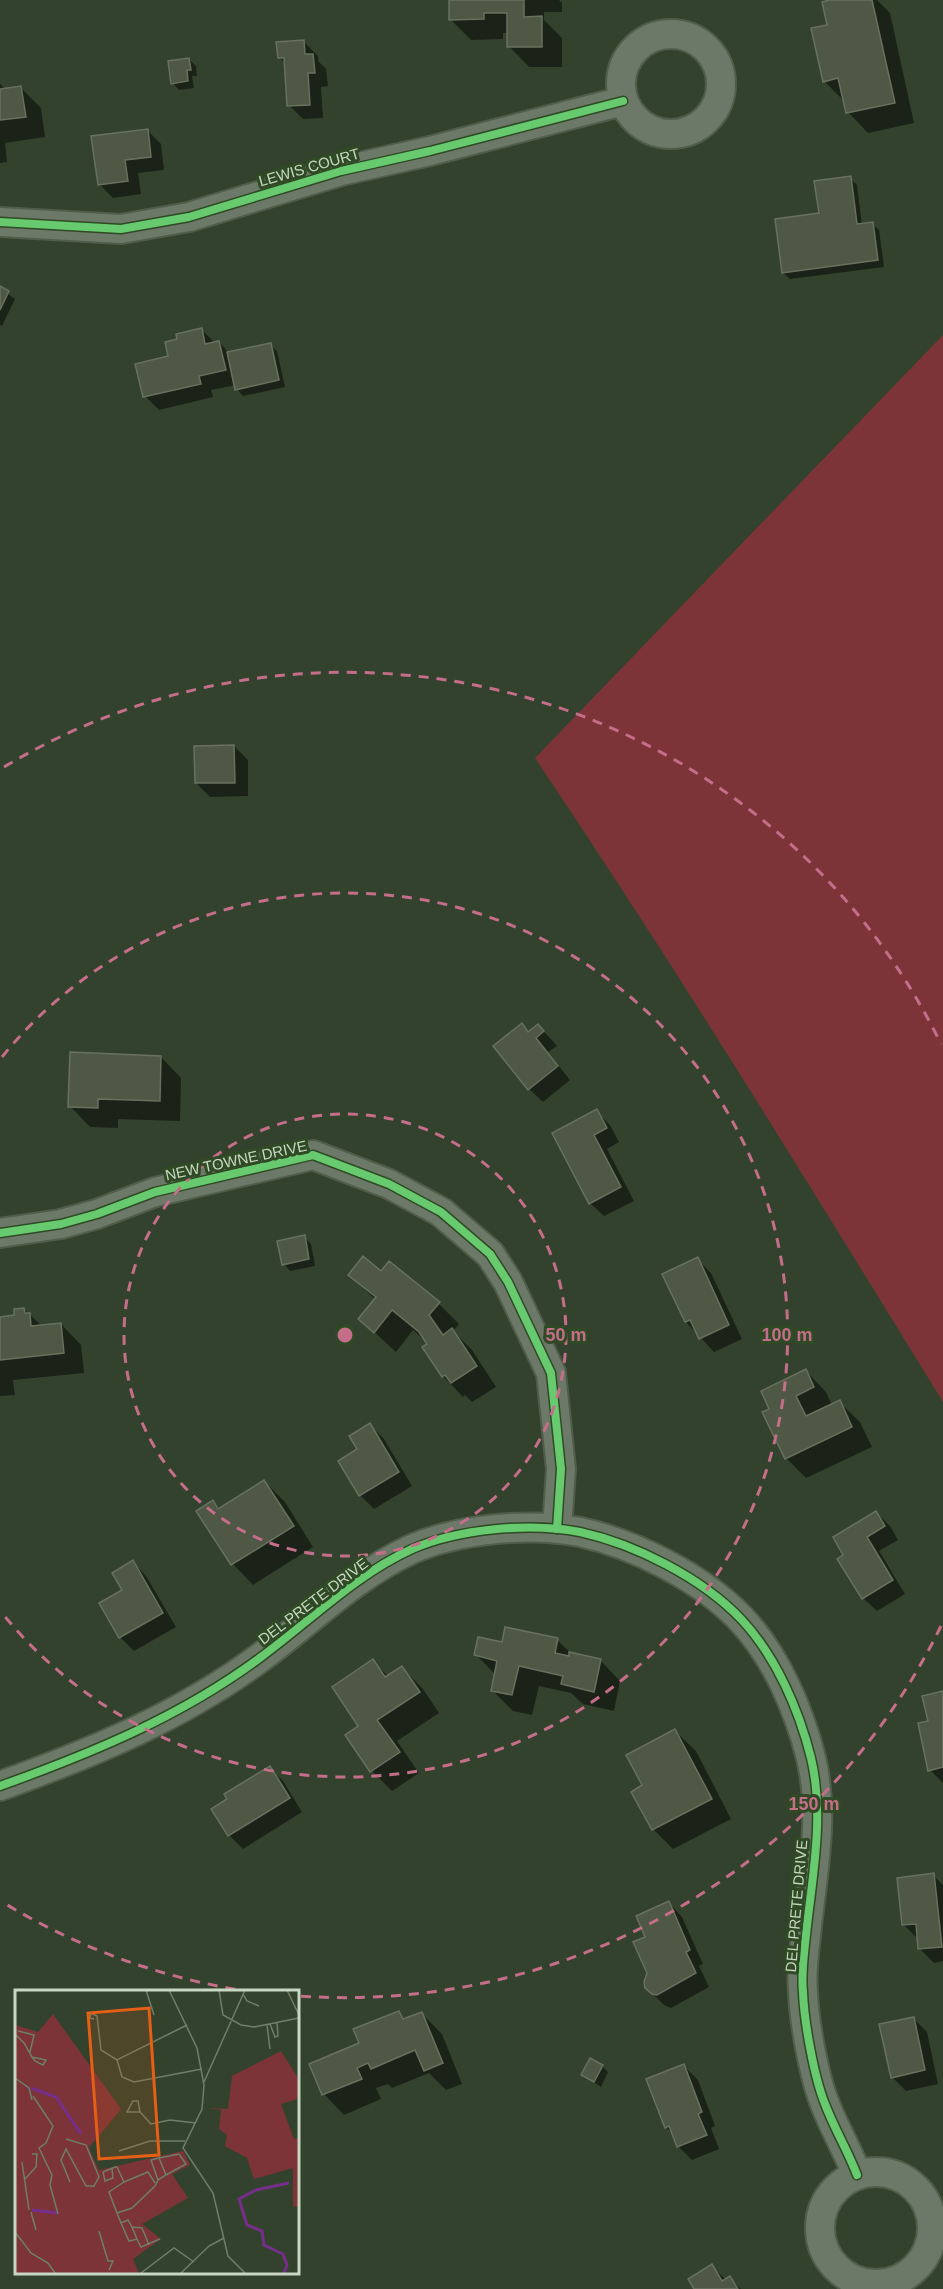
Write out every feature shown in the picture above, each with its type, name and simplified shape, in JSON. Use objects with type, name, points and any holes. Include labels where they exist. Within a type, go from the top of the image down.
[{"type":"street","name":"LEWIS COURT","points":[[0,222],[136,228],[189,217],[340,171],[430,151],[623,101]]},
{"type":"street","name":"NEW TOWNE DRIVE","points":[[0,1233],[61,1224],[97,1214],[155,1192],[313,1155],[388,1184],[441,1212],[490,1254],[508,1282],[551,1373],[561,1469],[557,1529]]},
{"type":"street","name":"DEL PRETE DRIVE","points":[[0,1786],[88,1753],[150,1725],[195,1701],[260,1658],[361,1579],[413,1549],[440,1540],[517,1528],[557,1529],[605,1539],[634,1550],[693,1580],[742,1619],[759,1642],[787,1692],[807,1744],[817,1803],[817,1827],[803,1969],[804,2007],[823,2100],[857,2175]]},
{"type":"shaded area","points":[[943,335],[943,1402],[691,998],[535,758]]},
{"type":"building","points":[[449,0],[524,0],[524,17],[542,16],[542,47],[507,47],[507,13],[484,13],[484,19],[449,20]]},
{"type":"building","points":[[872,0],[895,103],[846,113],[838,78],[823,82],[811,28],[827,25],[822,2]]},
{"type":"building","points":[[304,40],[305,54],[313,54],[315,73],[308,73],[310,105],[287,106],[284,58],[278,58],[276,42]]},
{"type":"building","points":[[189,58],[191,70],[187,70],[188,81],[171,84],[168,61]]},
{"type":"building","points":[[21,86],[26,117],[0,120],[0,89]]},
{"type":"building","points":[[148,129],[151,157],[125,160],[128,181],[98,185],[91,136]]},
{"type":"building","points":[[851,176],[857,224],[873,222],[878,260],[782,273],[775,219],[819,213],[814,181]]},
{"type":"building","points":[[0,286],[9,291],[0,310]]},
{"type":"building","points":[[202,328],[205,344],[219,341],[226,370],[199,376],[201,384],[143,397],[135,364],[168,356],[165,342],[177,339],[176,334]]},
{"type":"building","points":[[271,343],[279,380],[235,390],[227,352]]},
{"type":"building","points":[[234,745],[235,783],[195,783],[194,746]]},
{"type":"building","points":[[522,1023],[528,1032],[538,1024],[544,1031],[536,1038],[558,1066],[528,1090],[493,1046]]},
{"type":"building","points":[[70,1052],[161,1056],[160,1101],[98,1099],[98,1108],[68,1107]]},
{"type":"building","points":[[597,1109],[607,1128],[594,1135],[621,1187],[589,1204],[552,1133]]},
{"type":"building","points":[[305,1235],[309,1259],[282,1265],[277,1241]]},
{"type":"building","points":[[363,1256],[381,1271],[389,1261],[440,1302],[429,1315],[443,1335],[452,1328],[477,1366],[451,1383],[445,1375],[442,1377],[422,1347],[427,1344],[419,1332],[392,1310],[374,1333],[358,1319],[376,1297],[348,1275]]},
{"type":"building","points":[[698,1257],[729,1325],[699,1339],[690,1320],[685,1322],[662,1274]]},
{"type":"building","points":[[24,1308],[25,1313],[30,1313],[31,1326],[61,1323],[64,1353],[0,1360],[0,1317],[14,1315],[14,1309]]},
{"type":"building","points":[[806,1369],[814,1387],[796,1396],[806,1416],[840,1400],[852,1427],[785,1459],[762,1412],[769,1409],[761,1391]]},
{"type":"building","points":[[370,1423],[399,1472],[359,1496],[338,1461],[357,1449],[349,1436]]},
{"type":"building","points":[[264,1480],[294,1526],[231,1565],[196,1511],[213,1500],[218,1509]]},
{"type":"building","points":[[876,1511],[885,1526],[867,1537],[893,1580],[862,1599],[837,1559],[843,1555],[833,1537]]},
{"type":"building","points":[[133,1560],[163,1613],[119,1638],[99,1603],[122,1590],[112,1573]]},
{"type":"building","points":[[505,1627],[558,1638],[555,1653],[569,1656],[569,1652],[601,1659],[594,1692],[561,1684],[563,1676],[519,1666],[512,1695],[491,1691],[497,1661],[474,1655],[478,1637],[502,1642]]},
{"type":"building","points":[[373,1659],[385,1677],[402,1666],[420,1692],[377,1720],[400,1752],[370,1772],[345,1735],[358,1726],[332,1687]]},
{"type":"building","points":[[943,1691],[943,1767],[928,1771],[918,1723],[928,1721],[922,1696]]},
{"type":"building","points":[[675,1729],[712,1799],[652,1830],[631,1792],[642,1785],[626,1755]]},
{"type":"building","points":[[270,1766],[290,1798],[228,1836],[211,1809],[227,1799],[224,1794]]},
{"type":"building","points":[[934,1873],[942,1947],[918,1949],[916,1924],[902,1925],[897,1878]]},
{"type":"building","points":[[669,1901],[690,1950],[686,1952],[696,1973],[657,1995],[645,1988],[647,1973],[633,1942],[645,1937],[636,1916]]},
{"type":"building","points":[[399,2011],[403,2019],[422,2012],[443,2063],[424,2071],[415,2050],[371,2069],[368,2063],[357,2068],[362,2079],[322,2095],[309,2064],[359,2043],[353,2029]]},
{"type":"building","points":[[914,2017],[925,2070],[891,2078],[879,2024]]},
{"type":"building","points":[[590,2058],[603,2065],[594,2082],[581,2075]]},
{"type":"building","points":[[684,2064],[702,2112],[698,2114],[707,2135],[677,2147],[669,2126],[665,2128],[646,2079]]},
{"type":"building","points":[[712,2264],[722,2281],[730,2276],[738,2289],[694,2289],[688,2279]]},
{"type":"cycle path","points":[[0,222],[121,229],[189,217],[341,171],[430,151],[623,101]]},
{"type":"cycle path","points":[[0,1233],[61,1224],[97,1214],[155,1192],[313,1155],[389,1184],[441,1212],[490,1254],[508,1282],[551,1373],[561,1469],[557,1529]]},
{"type":"cycle path","points":[[0,1786],[102,1746],[200,1697],[261,1657],[371,1572],[412,1549],[430,1542],[494,1529],[560,1529],[601,1538],[645,1554],[707,1590],[741,1619],[765,1650],[785,1684],[800,1721],[811,1758],[817,1802],[816,1846],[804,1949],[802,1985],[805,2018],[821,2093],[857,2175]]}]
